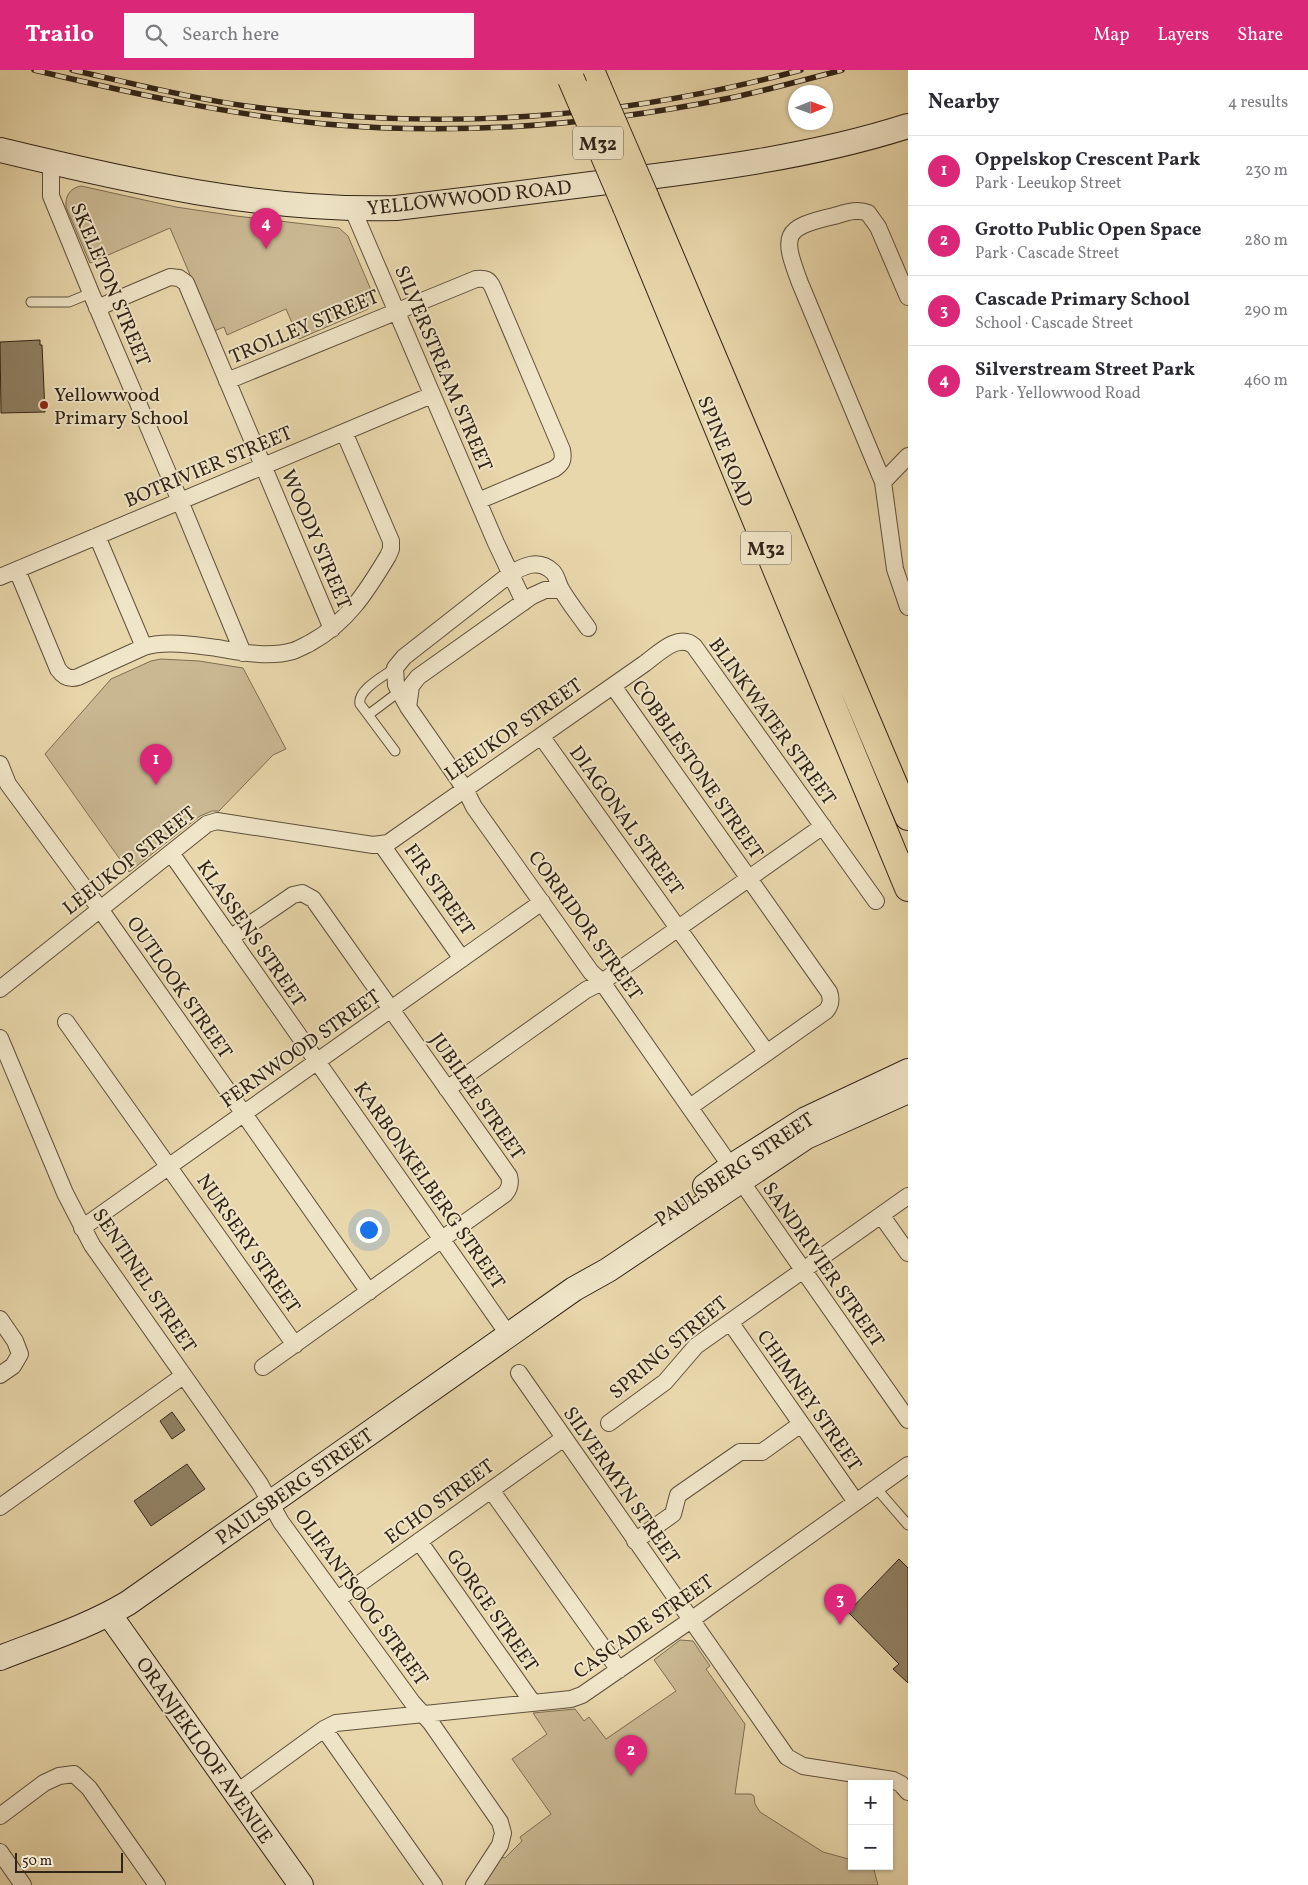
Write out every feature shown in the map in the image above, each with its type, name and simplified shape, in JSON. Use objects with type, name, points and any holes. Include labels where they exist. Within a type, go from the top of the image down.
[{"type":"main road","name":"SPINE ROAD","points":[[582,77],[908,817]]},
{"type":"main road","name":"SPINE ROAD","points":[[635,201],[908,888]]},
{"type":"street","name":"YELLOWWOOD ROAD","points":[[0,150],[208,194],[353,210],[404,207],[773,159],[844,144],[908,126]]},
{"type":"street","name":"SKELETON STREET","points":[[51,162],[51,196],[243,653]]},
{"type":"street","name":"SILVERSTREAM STREET","points":[[353,210],[478,501],[524,602]]},
{"type":"street","points":[[908,297],[878,227],[868,213],[856,211],[807,223],[795,229],[790,238],[788,246],[800,283],[883,482],[895,569],[908,607]]},
{"type":"street","name":"WOODY STREET","points":[[94,300],[165,278],[179,278],[188,287],[332,629]]},
{"type":"street","name":"TROLLEY STREET","points":[[227,381],[476,278],[488,280],[562,450],[563,459],[559,466],[554,469],[478,501]]},
{"type":"street","name":"BOTRIVIER STREET","points":[[0,577],[432,395]]},
{"type":"street","points":[[17,570],[58,669],[66,677],[78,677],[144,647],[156,644],[191,645],[256,654],[292,651],[332,629],[361,599],[391,549],[391,541],[344,432]]},
{"type":"street","points":[[883,482],[908,456]]},
{"type":"street","points":[[97,536],[144,647]]},
{"type":"street","points":[[394,668],[404,657],[524,565],[543,565],[553,572],[561,590],[588,628]]},
{"type":"street","points":[[408,707],[411,686],[418,677],[524,602],[545,590],[561,590]]},
{"type":"street","name":"BLINKWATER STREET","points":[[612,686],[675,642],[691,643],[876,901]]},
{"type":"street","name":"CORRIDOR STREET","points":[[394,668],[396,685],[408,707],[466,789],[474,807],[591,972],[602,982],[736,1174]]},
{"type":"street","name":"LEEUKOP STREET","points":[[0,989],[207,824],[217,821],[382,845],[394,840],[612,686]]},
{"type":"street","name":"COBBLESTONE STREET","points":[[612,686],[829,992],[831,1002],[826,1011],[767,1053]]},
{"type":"street","name":"DIAGONAL STREET","points":[[541,736],[767,1053]]},
{"type":"street","name":"OUTLOOK STREET","points":[[0,764],[8,784],[100,909],[369,1292]]},
{"type":"street","name":"BLINKWATER STREET","points":[[447,1089],[823,826]]},
{"type":"street","name":"FIR STREET","points":[[382,845],[462,959]]},
{"type":"street","name":"KLASSENS STREET","points":[[171,853],[317,1062]]},
{"type":"street","name":"JUBILEE STREET","points":[[230,938],[293,895],[302,893],[310,896],[391,1009],[509,1176],[510,1187],[505,1194],[443,1239]]},
{"type":"street","name":"FERNWOOD STREET","points":[[82,1228],[542,902]]},
{"type":"street","name":"NURSERY STREET","points":[[66,1022],[295,1345]]},
{"type":"street","name":"SENTINEL STREET","points":[[0,1038],[65,1193],[82,1228],[103,1262],[260,1484],[271,1504]]},
{"type":"street","points":[[690,1107],[767,1053]]},
{"type":"street","name":"KARBONKELBERG STREET","points":[[317,1062],[508,1334]]},
{"type":"street","name":"PAULSBERG STREET","points":[[0,1658],[109,1614],[128,1603],[271,1504],[508,1334],[574,1289],[608,1270],[822,1110],[908,1071]]},
{"type":"street","name":"PAULSBERG STREET","points":[[736,1174],[806,1137],[908,1091]]},
{"type":"street","name":"SANDRIVIER STREET","points":[[736,1174],[908,1420]]},
{"type":"street","name":"SPRING STREET","points":[[609,1422],[665,1382],[696,1346],[908,1196]]},
{"type":"street","points":[[881,1215],[908,1253]]},
{"type":"street","points":[[263,1367],[443,1239]]},
{"type":"street","points":[[0,1319],[15,1341],[20,1354],[13,1366],[0,1375]]},
{"type":"street","name":"CHIMNEY STREET","points":[[730,1322],[856,1502]]},
{"type":"street","name":"SILVERMYN STREET","points":[[519,1373],[783,1752],[792,1762],[802,1766],[904,1784]]},
{"type":"street","points":[[3,1499],[183,1376]]},
{"type":"street","points":[[635,1541],[673,1514],[678,1495],[740,1452],[762,1452],[801,1424]]},
{"type":"street","name":"ECHO STREET","points":[[338,1599],[564,1438]]},
{"type":"street","name":"CASCADE STREET","points":[[236,1793],[324,1729],[342,1721],[577,1697],[691,1620],[908,1465]]},
{"type":"street","points":[[491,1490],[618,1670]]},
{"type":"street","name":"OLIFANTSOOG STREET","points":[[271,1504],[281,1522],[422,1714],[432,1723],[503,1827],[500,1845],[474,1885]]},
{"type":"street","name":"GORGE STREET","points":[[419,1541],[533,1703]]},
{"type":"street","name":"ORANJEKLOOF AVENUE","points":[[109,1614],[301,1885]]},
{"type":"street","points":[[324,1729],[434,1885]]},
{"type":"street","points":[[0,1816],[44,1784],[59,1776],[74,1774],[89,1788],[157,1885]]},
{"type":"street","points":[[0,1852],[23,1885]]},
{"type":"lane","points":[[31,302],[94,300]]},
{"type":"lane","points":[[394,668],[360,695],[360,704],[395,750]]},
{"type":"lane","points":[[368,715],[400,691]]},
{"type":"lane","points":[[876,1488],[908,1525]]},
{"type":"shaded area","points":[[81,186],[176,207],[339,228],[348,236],[374,297],[373,304],[368,309],[299,339],[286,309],[227,335],[224,327],[214,331],[170,228],[90,263],[66,207],[66,199],[69,193]]},
{"type":"shaded area","points":[[161,659],[199,661],[243,668],[286,749],[273,755],[219,811],[212,811],[200,816],[129,872],[45,754],[111,679],[151,661]]},
{"type":"shaded area","points":[[680,1640],[693,1641],[710,1666],[706,1669],[745,1724],[735,1794],[751,1794],[754,1796],[755,1804],[760,1812],[823,1852],[848,1859],[848,1870],[874,1870],[878,1885],[483,1885],[500,1857],[505,1858],[522,1841],[520,1837],[551,1814],[512,1759],[547,1734],[533,1713],[575,1709],[584,1721],[589,1717],[606,1739],[676,1691],[654,1660]]},
{"type":"building","points":[[40,340],[40,345],[42,345],[45,412],[1,413],[0,342]]},
{"type":"building","points":[[172,1412],[185,1430],[172,1439],[160,1421]]},
{"type":"building","points":[[187,1464],[205,1489],[151,1526],[134,1501]]},
{"type":"building","points":[[899,1559],[908,1568],[908,1683],[893,1669],[899,1664],[848,1612]]},
{"type":"railway","points":[[34,70],[142,95],[251,115],[325,124],[427,129],[528,126],[630,115],[730,98],[842,70]]},
{"type":"railway","points":[[72,70],[237,105],[330,115],[398,119],[466,119],[600,110],[733,87],[801,70]]},
{"type":"place","name":"Silverstream Street Park","points":[[266,249]]},
{"type":"place","name":"Yellowwood Primary School","points":[[44,405]]},
{"type":"place","name":"Oppelskop Crescent Park","points":[[156,785]]},
{"type":"place","name":"Cascade Primary School","points":[[840,1625]]},
{"type":"place","name":"Grotto Public Open Space","points":[[631,1776]]}]
